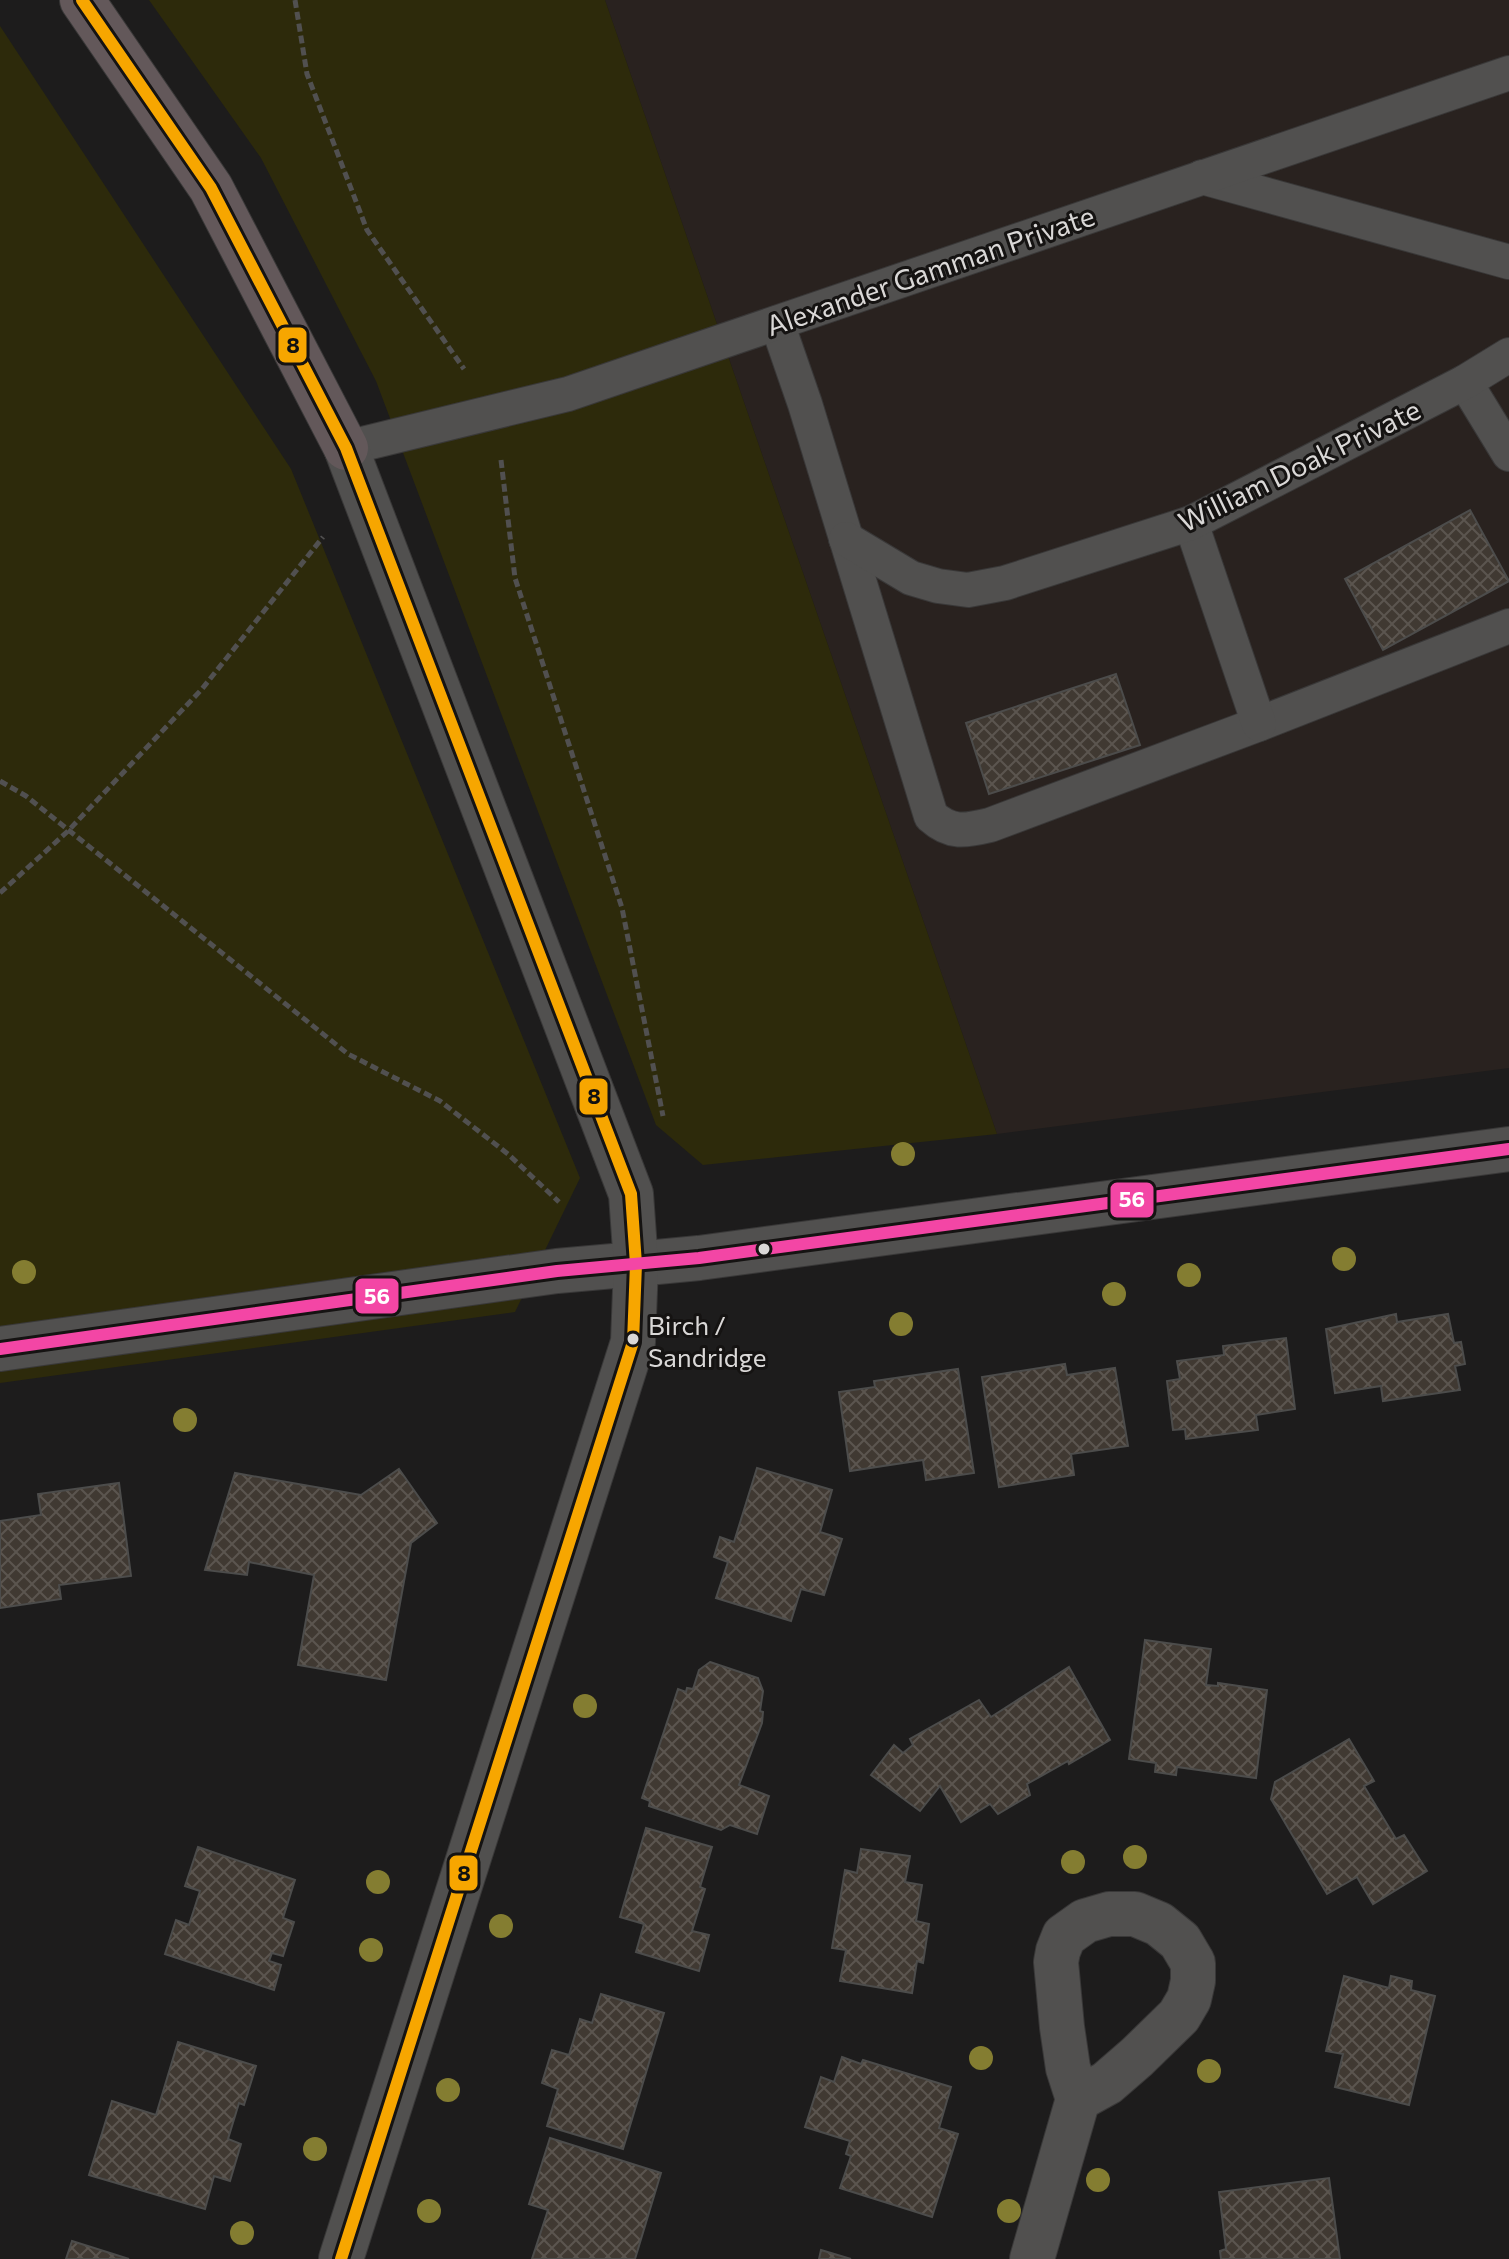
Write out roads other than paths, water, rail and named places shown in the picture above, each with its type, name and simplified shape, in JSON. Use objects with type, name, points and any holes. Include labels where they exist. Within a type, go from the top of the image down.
[{"type":"main road","points":[[82,0],[211,188],[346,448]]},
{"type":"street","points":[[341,2259],[633,1342],[636,1264],[631,1194],[346,448]]},
{"type":"street","points":[[0,1349],[557,1271],[699,1258],[1509,1149]]},
{"type":"street","points":[[1032,2259],[1078,2099]]},
{"type":"lane","name":"Alexander Gamman Private","points":[[346,448],[568,394],[1509,73]]},
{"type":"lane","points":[[1202,177],[1509,262]]},
{"type":"lane","points":[[777,323],[805,404],[931,816],[943,827],[966,831],[990,825],[1509,626]]},
{"type":"lane","name":"William Doak Private","points":[[846,539],[911,578],[938,586],[968,590],[1005,583],[1191,523],[1465,382],[1509,355]]},
{"type":"lane","points":[[1465,382],[1509,454]]},
{"type":"lane","points":[[1191,523],[1259,724]]},
{"type":"place","name":"Birch / Sandridge","points":[[633,1339]]}]
